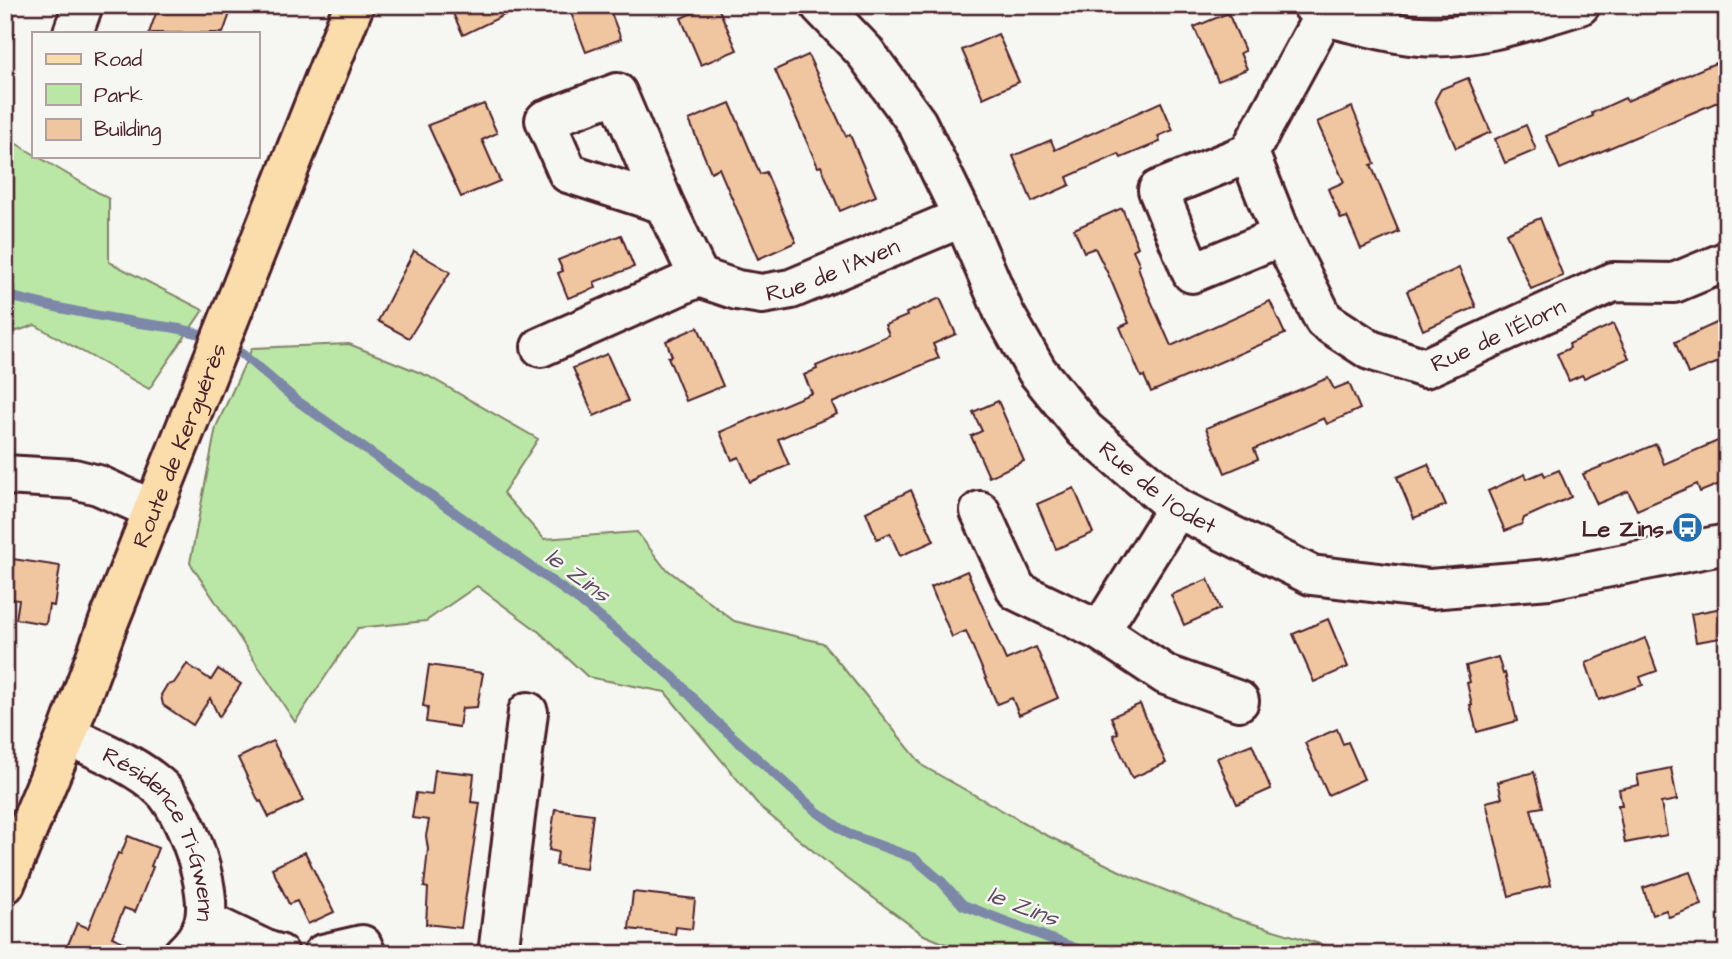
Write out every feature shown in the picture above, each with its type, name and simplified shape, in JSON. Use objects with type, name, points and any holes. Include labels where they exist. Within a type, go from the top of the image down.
[{"type":"main road","name":"Route de Kerguérès","points":[[5,884],[67,735],[108,621],[354,5]]},
{"type":"street","points":[[73,32],[83,5]]},
{"type":"street","name":"Rue de l'Odet","points":[[820,5],[864,52],[917,122],[963,217],[1004,313],[1037,371],[1085,430],[1177,508],[1311,575],[1430,589],[1549,579],[1727,544]]},
{"type":"street","points":[[1282,236],[1192,272],[1158,190],[1249,152],[1318,10],[1379,30],[1435,36],[1462,34],[1523,22],[1580,5]]},
{"type":"street","name":"Rue de l'Élorn","points":[[1249,152],[1282,236],[1324,320],[1370,350],[1425,368],[1613,282],[1674,283],[1727,261]]},
{"type":"street","points":[[541,347],[699,277],[664,204]]},
{"type":"street","name":"Rue de l'Aven","points":[[699,277],[737,290],[762,294],[791,289],[963,217]]},
{"type":"street","points":[[5,475],[74,478],[98,485],[153,510]]},
{"type":"street","points":[[1100,631],[1177,508]]},
{"type":"street","points":[[979,511],[1017,591],[1100,631],[1167,675],[1239,701]]},
{"type":"street","points":[[498,954],[528,712]]},
{"type":"street","name":"Résidence Ti-Gwenn","points":[[67,735],[129,766],[162,789],[182,821],[196,854],[205,886],[205,921],[194,943],[183,954]]},
{"type":"street","points":[[205,921],[279,954]]},
{"type":"street","points":[[323,954],[362,945],[366,954]]},
{"type":"green space","points":[[5,137],[32,153],[32,158],[40,158],[109,199],[109,262],[203,310],[149,389],[35,325],[5,335]]},
{"type":"green space","points":[[349,344],[428,376],[538,439],[503,493],[544,539],[637,532],[664,567],[734,621],[823,643],[923,766],[1044,834],[1130,876],[1234,918],[1353,954],[970,954],[924,935],[841,874],[761,808],[665,692],[588,677],[538,631],[477,586],[426,621],[358,628],[295,722],[190,563],[216,427],[252,348]]},
{"type":"building","points":[[159,5],[233,5],[223,32],[149,32]]},
{"type":"building","points":[[449,5],[525,5],[463,35]]},
{"type":"building","points":[[568,5],[608,5],[621,39],[586,52]]},
{"type":"building","points":[[710,5],[717,5],[737,50],[701,65],[681,18]]},
{"type":"building","points":[[1228,13],[1245,51],[1240,53],[1247,69],[1218,81],[1194,27]]},
{"type":"building","points":[[998,34],[1019,82],[983,98],[962,50]]},
{"type":"building","points":[[808,55],[846,136],[850,135],[876,196],[840,211],[775,70]]},
{"type":"building","points":[[1727,58],[1727,98],[1560,169],[1546,136],[1593,116],[1592,113],[1625,98],[1627,101]]},
{"type":"building","points":[[1468,78],[1491,132],[1456,148],[1435,100],[1441,89]]},
{"type":"building","points":[[1161,102],[1173,130],[1158,136],[1160,142],[1121,158],[1119,154],[1067,177],[1070,185],[1032,202],[1013,156],[1051,140],[1055,150]]},
{"type":"building","points":[[730,103],[760,174],[766,172],[796,242],[758,259],[719,168],[711,172],[689,120]]},
{"type":"building","points":[[484,104],[497,133],[482,140],[500,181],[461,197],[428,125]]},
{"type":"building","points":[[1352,107],[1375,164],[1371,165],[1399,232],[1361,249],[1347,217],[1341,219],[1328,189],[1344,182],[1317,122]]},
{"type":"building","points":[[1526,125],[1536,150],[1505,163],[1495,139]]},
{"type":"building","points":[[1122,208],[1138,247],[1133,250],[1140,265],[1138,266],[1144,285],[1171,346],[1270,301],[1285,334],[1151,392],[1144,376],[1141,377],[1120,327],[1129,323],[1110,278],[1095,248],[1084,252],[1074,229]]},
{"type":"building","points":[[1540,218],[1563,276],[1531,289],[1506,233]]},
{"type":"building","points":[[621,235],[634,267],[594,282],[596,288],[568,298],[558,273],[563,271],[558,260]]},
{"type":"building","points":[[414,251],[450,272],[409,338],[378,321]]},
{"type":"building","points":[[1459,268],[1476,307],[1423,330],[1407,291]]},
{"type":"building","points":[[940,298],[956,334],[933,344],[939,358],[832,403],[837,414],[778,439],[789,465],[750,482],[739,457],[732,460],[720,432],[812,393],[804,375],[817,369],[816,366],[889,335],[885,325]]},
{"type":"building","points":[[1727,318],[1727,359],[1688,374],[1675,342]]},
{"type":"building","points":[[1613,324],[1629,358],[1584,378],[1582,375],[1569,381],[1557,354],[1570,348],[1569,344]]},
{"type":"building","points":[[698,327],[723,386],[686,401],[668,357],[672,356],[666,341]]},
{"type":"building","points":[[607,354],[628,401],[594,416],[573,368]]},
{"type":"building","points":[[1328,378],[1334,389],[1349,383],[1360,409],[1327,424],[1324,418],[1254,449],[1258,459],[1225,473],[1206,428]]},
{"type":"building","points":[[998,401],[1024,461],[989,477],[971,436],[982,431],[973,412]]},
{"type":"building","points":[[1727,437],[1727,481],[1700,492],[1697,484],[1637,510],[1628,491],[1597,504],[1583,474],[1656,444],[1664,464]]},
{"type":"building","points":[[1428,464],[1446,505],[1414,518],[1397,477]]},
{"type":"building","points":[[1559,470],[1571,497],[1524,518],[1522,524],[1505,531],[1488,491],[1525,474],[1527,479],[1543,472],[1545,476]]},
{"type":"building","points":[[1074,488],[1093,533],[1056,549],[1037,504]]},
{"type":"building","points":[[911,490],[934,541],[900,556],[890,533],[877,539],[866,512]]},
{"type":"building","points":[[6,558],[60,566],[54,606],[49,605],[46,624],[16,619],[19,600],[5,598]]},
{"type":"building","points":[[967,571],[1006,660],[1036,647],[1058,698],[1019,715],[1012,698],[997,704],[966,631],[952,637],[931,587]]},
{"type":"building","points":[[1208,579],[1220,609],[1184,625],[1171,595]]},
{"type":"building","points":[[1727,607],[1727,637],[1696,642],[1691,614]]},
{"type":"building","points":[[1328,619],[1348,667],[1314,682],[1293,634]]},
{"type":"building","points":[[1645,638],[1657,671],[1640,677],[1643,685],[1599,700],[1586,663]]},
{"type":"building","points":[[1498,657],[1503,674],[1505,673],[1517,721],[1477,732],[1470,705],[1467,683],[1470,682],[1466,666]]},
{"type":"building","points":[[187,664],[211,680],[218,669],[241,684],[219,717],[210,698],[193,725],[163,705],[161,695],[167,685],[174,683]]},
{"type":"building","points":[[429,665],[483,673],[477,707],[462,708],[459,727],[426,722],[428,707],[423,706]]},
{"type":"building","points":[[1140,704],[1166,763],[1132,778],[1113,735],[1118,733],[1111,717]]},
{"type":"building","points":[[1337,729],[1343,744],[1348,742],[1364,779],[1328,795],[1305,743]]},
{"type":"building","points":[[273,741],[303,801],[269,817],[238,758]]},
{"type":"building","points":[[1252,744],[1271,789],[1237,804],[1217,758]]},
{"type":"building","points":[[1671,768],[1677,800],[1661,803],[1667,835],[1625,843],[1618,805],[1622,805],[1619,789],[1639,785],[1637,775]]},
{"type":"building","points":[[435,770],[474,774],[471,802],[480,803],[461,928],[426,924],[428,888],[424,887],[429,820],[412,818],[416,793],[432,795]]},
{"type":"building","points":[[1534,772],[1543,807],[1531,809],[1551,885],[1509,896],[1486,802],[1502,798],[1498,782]]},
{"type":"building","points":[[555,809],[593,814],[586,869],[556,865],[558,852],[549,850]]},
{"type":"building","points":[[128,836],[158,848],[135,912],[124,908],[112,937],[150,954],[64,954],[77,923],[88,928],[118,853],[121,854]]},
{"type":"building","points":[[305,852],[334,912],[308,924],[297,901],[289,904],[272,868]]},
{"type":"building","points":[[1690,872],[1702,905],[1669,917],[1666,910],[1652,915],[1643,888]]},
{"type":"building","points":[[633,892],[695,899],[692,929],[676,927],[675,934],[629,929]]},
{"type":"waterway","name":"le Zins","points":[[5,295],[82,313],[181,329],[213,339]]},
{"type":"waterway","name":"le Zins","points":[[226,345],[242,354],[296,400],[581,602],[673,677],[713,719],[816,811],[848,834],[914,858],[963,905],[1090,954]]},
{"type":"place","name":"Le Zins","points":[[1687,528]]}]
